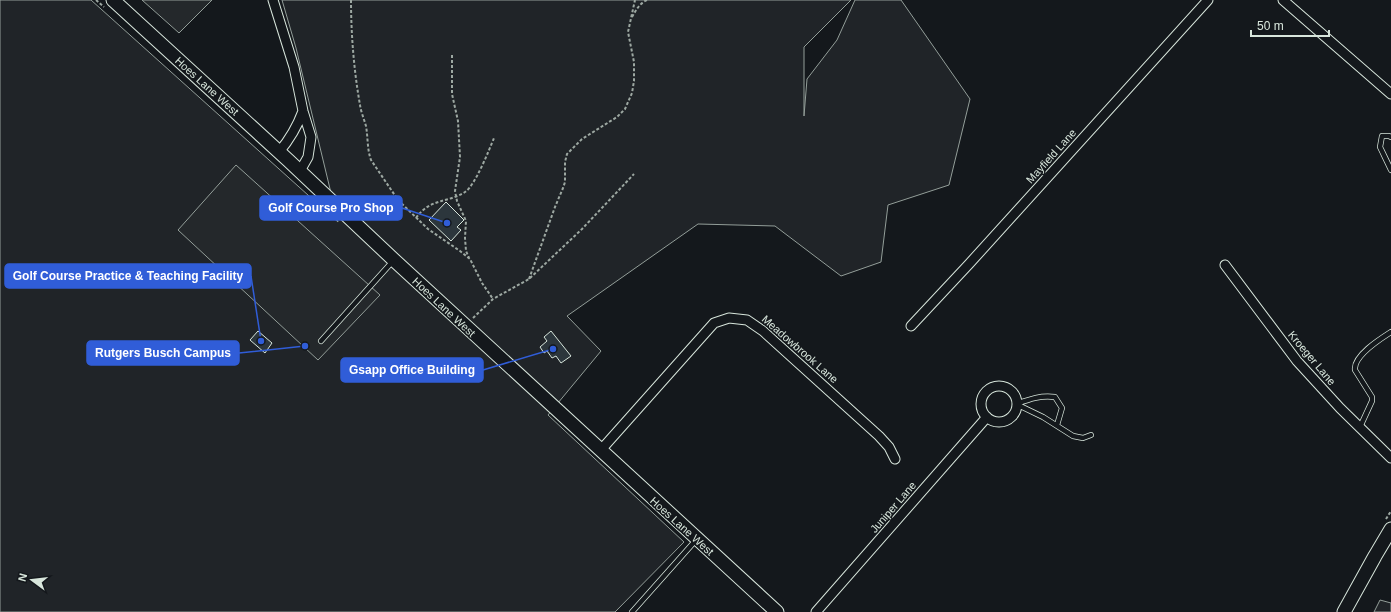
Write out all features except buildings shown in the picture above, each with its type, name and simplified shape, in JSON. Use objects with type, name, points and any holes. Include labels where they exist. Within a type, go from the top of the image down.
[{"type":"street","name":"Hoes Lane West","points":[[113,0],[300,171],[464,326],[777,612]]},
{"type":"street","points":[[273,0],[294,67],[303,111],[311,137],[308,157],[300,171]]},
{"type":"street","name":"Mayfield Lane","points":[[911,326],[1208,0]]},
{"type":"street","points":[[1283,0],[1391,94]]},
{"type":"street","points":[[279,152],[288,142],[298,126],[303,111]]},
{"type":"street","name":"Kroeger Lane","points":[[1225,265],[1297,361],[1340,408],[1391,458]]},
{"type":"street","name":"Meadowbrook Lane","points":[[600,451],[714,323],[729,318],[747,320],[763,330],[879,436],[889,447],[895,459]]},
{"type":"street","points":[[996,386],[1003,386],[1010,390],[1015,396],[1016,404],[1014,413],[1008,419],[1001,421],[996,421],[987,417],[981,408],[982,396],[990,388],[996,386]]},
{"type":"street","name":"Juniper Lane","points":[[816,612],[987,417]]},
{"type":"street","points":[[1344,612],[1391,529]]},
{"type":"lane","points":[[1391,137],[1382,136],[1380,147],[1391,170]]},
{"type":"lane","points":[[321,341],[394,260]]},
{"type":"lane","points":[[1360,427],[1372,401],[1372,397],[1354,370],[1354,366],[1356,362],[1374,344],[1391,332]]},
{"type":"lane","points":[[1016,404],[1032,398],[1046,396],[1055,397],[1062,408],[1058,425]]},
{"type":"lane","points":[[1016,404],[1058,425],[1073,436],[1083,438],[1091,435]]},
{"type":"lane","points":[[632,612],[697,540]]},
{"type":"path","points":[[351,0],[352,42],[360,107],[367,134],[368,153],[392,192],[416,218],[428,229],[470,259]]},
{"type":"path","points":[[530,279],[563,188],[567,154],[582,139],[617,117],[625,109],[632,93],[634,81],[634,62],[628,32],[635,0]]},
{"type":"path","points":[[631,20],[637,8],[647,0]]},
{"type":"path","points":[[452,55],[452,94],[458,120],[460,150],[456,196],[466,221],[466,251],[482,282],[493,299]]},
{"type":"path","points":[[416,218],[427,207],[439,201],[466,192],[471,187],[487,157],[494,138]]},
{"type":"path","points":[[464,326],[493,299],[530,279],[582,229],[634,174]]},
{"type":"shaded area","points":[[0,0],[91,0],[338,222],[296,48],[282,0],[851,0],[804,47],[804,116],[807,79],[837,40],[855,0],[901,0],[970,99],[949,185],[888,205],[881,262],[841,276],[775,226],[698,224],[567,316],[601,351],[548,415],[684,542],[615,612],[0,612]]},
{"type":"shaded area","points":[[142,0],[212,0],[179,33]]},
{"type":"shaded area","points":[[236,165],[380,295],[318,360],[178,230]]},
{"type":"shaded area","points":[[1380,600],[1391,603],[1391,612],[1374,612]]},
{"type":"place","name":"Golf Course Pro Shop","points":[[447,223]]},
{"type":"place","name":"Golf Course Practice & Teaching Facility","points":[[261,341]]},
{"type":"place","name":"Rutgers Busch Campus","points":[[305,346]]},
{"type":"place","name":"Gsapp Office Building","points":[[553,349]]}]
